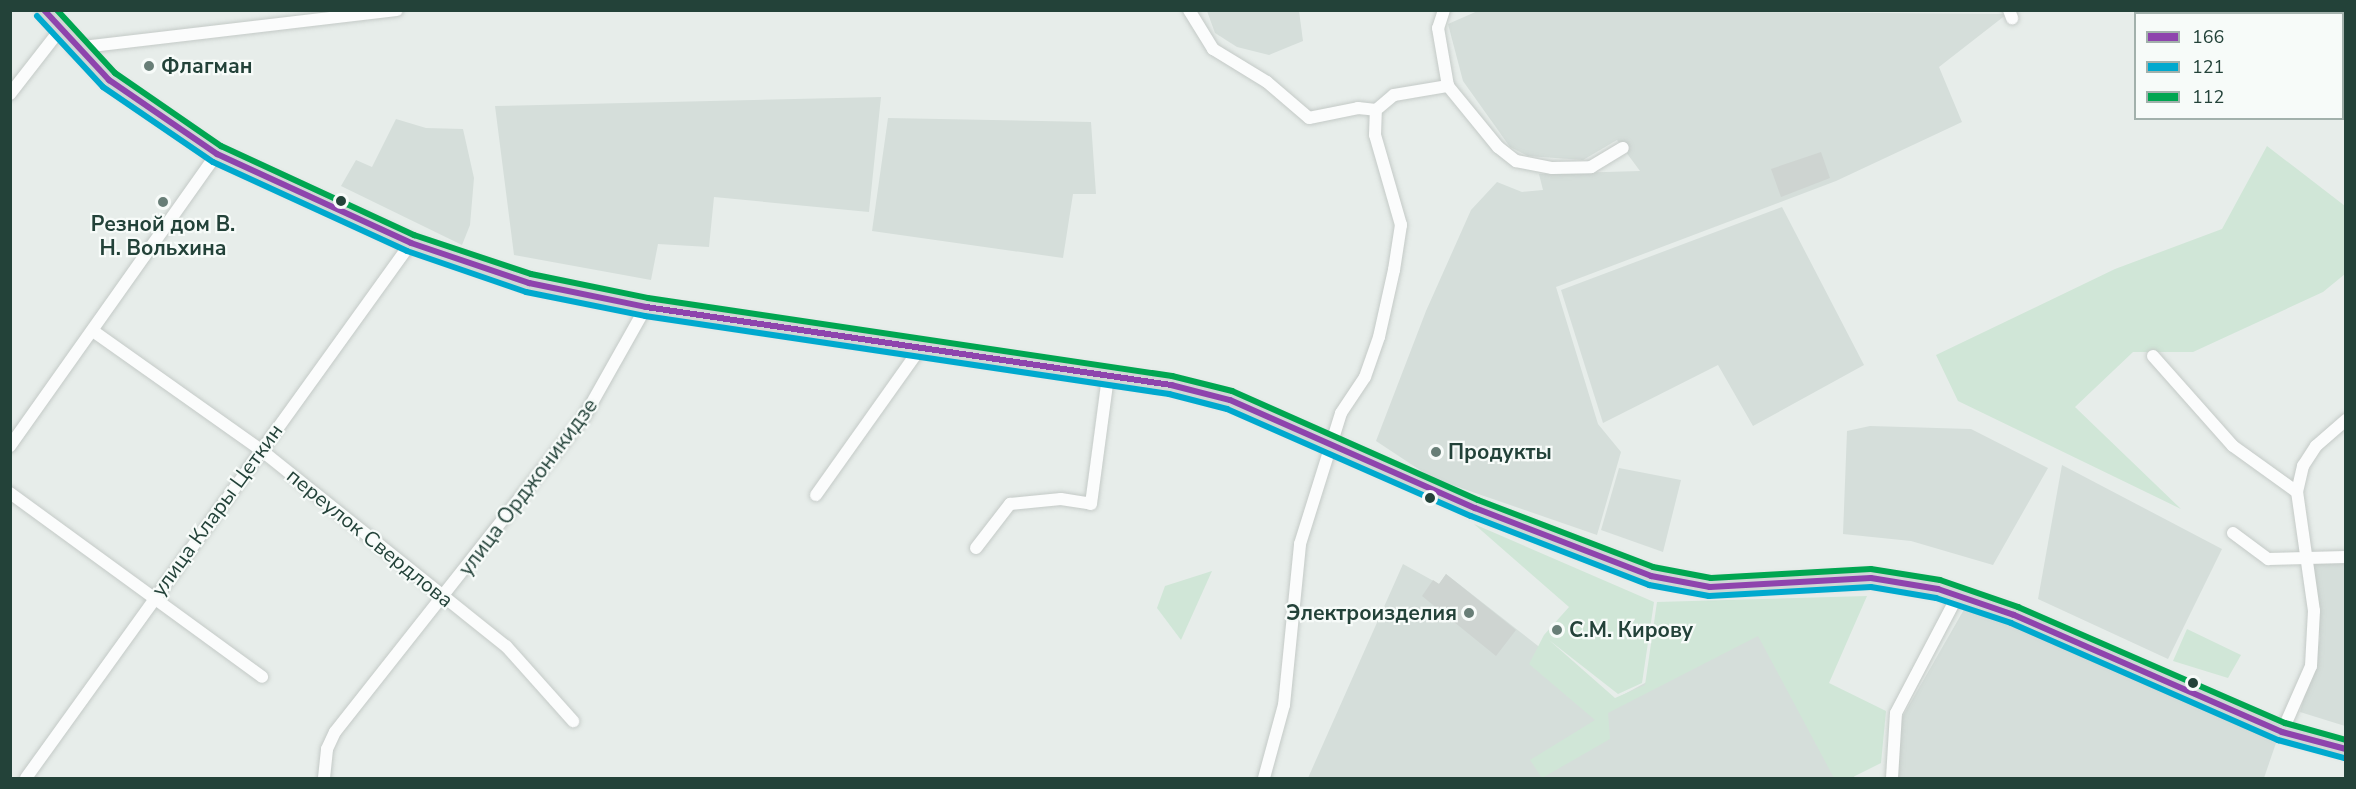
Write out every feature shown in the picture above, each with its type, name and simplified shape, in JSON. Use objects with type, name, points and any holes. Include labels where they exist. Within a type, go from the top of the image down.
[{"type":"main road","points":[[44,10],[74,48],[109,80],[217,154],[411,243],[529,283],[646,307],[1108,376],[1230,400],[1475,508],[1651,576],[1688,585],[1738,588],[1871,578],[1958,596],[2282,732],[2346,749]]},
{"type":"street","points":[[74,48],[397,10]]},
{"type":"street","points":[[1189,10],[1213,49],[1267,82],[1309,118],[1358,108],[1376,110],[1394,95],[1448,86]]},
{"type":"street","points":[[1444,10],[1438,28],[1448,86],[1498,147],[1516,161],[1552,168],[1591,167],[1623,148]]},
{"type":"street","points":[[10,94],[59,31]]},
{"type":"street","points":[[1264,778],[1284,705],[1300,544],[1333,445],[1341,413],[1365,377],[1379,337],[1401,225],[1375,135],[1376,110]]},
{"type":"street","points":[[10,446],[217,154]]},
{"type":"street","name":"улица Клары Цеткин","points":[[26,778],[154,595],[411,243]]},
{"type":"street","name":"улица Орджоникидзе","points":[[324,778],[327,748],[335,732],[444,598],[584,417],[646,307]]},
{"type":"street","name":"переулок Свердлова","points":[[93,331],[261,450],[506,646],[573,721]]},
{"type":"street","points":[[816,495],[921,347]]},
{"type":"street","points":[[2153,356],[2233,446],[2297,492]]},
{"type":"street","points":[[976,548],[1010,504],[1061,499],[1091,504],[1108,376]]},
{"type":"street","points":[[2282,732],[2311,666],[2314,611],[2309,558],[2297,492],[2303,466],[2316,446],[2346,420]]},
{"type":"street","points":[[10,493],[154,595],[262,677]]},
{"type":"street","points":[[2233,533],[2268,559],[2343,554]]},
{"type":"street","points":[[1892,778],[1896,713],[1958,596]]},
{"type":"shaded area","points":[[1480,10],[2007,14],[1939,67],[1962,122],[1836,181],[1556,287],[1598,424],[1621,452],[1597,535],[1432,478],[1376,441],[1426,311],[1471,210],[1497,182],[1522,192],[1543,190],[1539,174],[1640,171],[1617,140],[1583,160],[1528,156],[1510,147],[1463,81],[1448,24]]},
{"type":"shaded area","points":[[1207,11],[1299,11],[1303,41],[1269,55],[1237,47],[1215,33]]},
{"type":"shaded area","points":[[881,97],[869,212],[714,197],[709,247],[658,244],[651,280],[514,255],[495,106]]},
{"type":"shaded area","points":[[888,118],[1091,122],[1096,194],[1073,194],[1063,258],[872,231]]},
{"type":"shaded area","points":[[396,119],[426,128],[463,129],[474,178],[470,225],[462,245],[341,186],[356,160],[372,167]]},
{"type":"shaded area","points":[[1782,207],[1864,365],[1753,426],[1718,365],[1603,423],[1561,290]]},
{"type":"shaded area","points":[[1870,426],[1971,429],[2048,468],[1993,565],[1911,541],[1843,534],[1847,431]]},
{"type":"shaded area","points":[[2062,465],[2222,549],[2168,659],[2038,599]]},
{"type":"shaded area","points":[[1619,468],[1681,480],[1663,552],[1601,530]]},
{"type":"shaded area","points":[[2312,554],[2345,563],[2345,726],[2300,712],[2320,639]]},
{"type":"shaded area","points":[[1403,564],[1439,584],[1446,574],[1610,702],[1766,617],[1855,778],[1308,778]]},
{"type":"shaded area","points":[[1966,606],[2277,740],[2264,778],[1897,778],[1900,721]]},
{"type":"green space","points":[[2267,146],[2345,206],[2345,274],[2323,292],[2193,352],[2133,352],[2075,407],[2181,509],[1958,401],[1936,355],[2115,269],[2222,229]]},
{"type":"green space","points":[[1474,524],[1654,602],[1642,683],[1618,694],[1549,640],[1615,698],[1645,685],[1657,602],[1867,596],[1829,683],[1886,711],[1881,763],[1851,778],[1834,778],[1758,636],[1608,713],[1610,739],[1542,778],[1530,760],[1595,720],[1529,664],[1544,635],[1569,607]]},
{"type":"green space","points":[[1212,571],[1181,640],[1157,608],[1165,586]]},
{"type":"green space","points":[[2187,629],[2241,655],[2228,678],[2173,661]]},
{"type":"building","points":[[1821,152],[1830,178],[1781,197],[1771,169]]},
{"type":"building","name":"Электроизделия","points":[[1446,574],[1516,630],[1496,656],[1422,596],[1433,580],[1439,584]]},
{"type":"transit line","name":"166","points":[[44,10],[109,80],[217,154],[411,243],[529,283],[646,307],[1171,385],[1230,400],[1475,508],[1651,576],[1710,587],[1871,578],[1938,589],[2014,615],[2282,732],[2346,749]]},
{"type":"transit line","name":"112","points":[[57,10],[115,73],[221,146],[414,235],[531,274],[648,298],[1172,376],[1232,391],[1478,500],[1653,567],[1711,578],[1871,569],[1940,580],[2018,607],[2285,723],[2346,740]]},
{"type":"transit line","name":"121","points":[[37,16],[103,87],[213,162],[407,251],[526,292],[645,316],[1169,394],[1227,409],[1471,516],[1649,585],[1709,596],[1871,587],[1936,598],[2011,623],[2278,740],[2344,758]]},
{"type":"place","name":"Флагман","points":[[149,66]]},
{"type":"place","name":"Резной дом В. Н. Вольхина","points":[[163,202]]},
{"type":"place","name":"Продукты","points":[[1436,452]]},
{"type":"place","name":"Электроизделия","points":[[1469,613]]},
{"type":"place","name":"С.М. Кирову","points":[[1557,630]]}]
